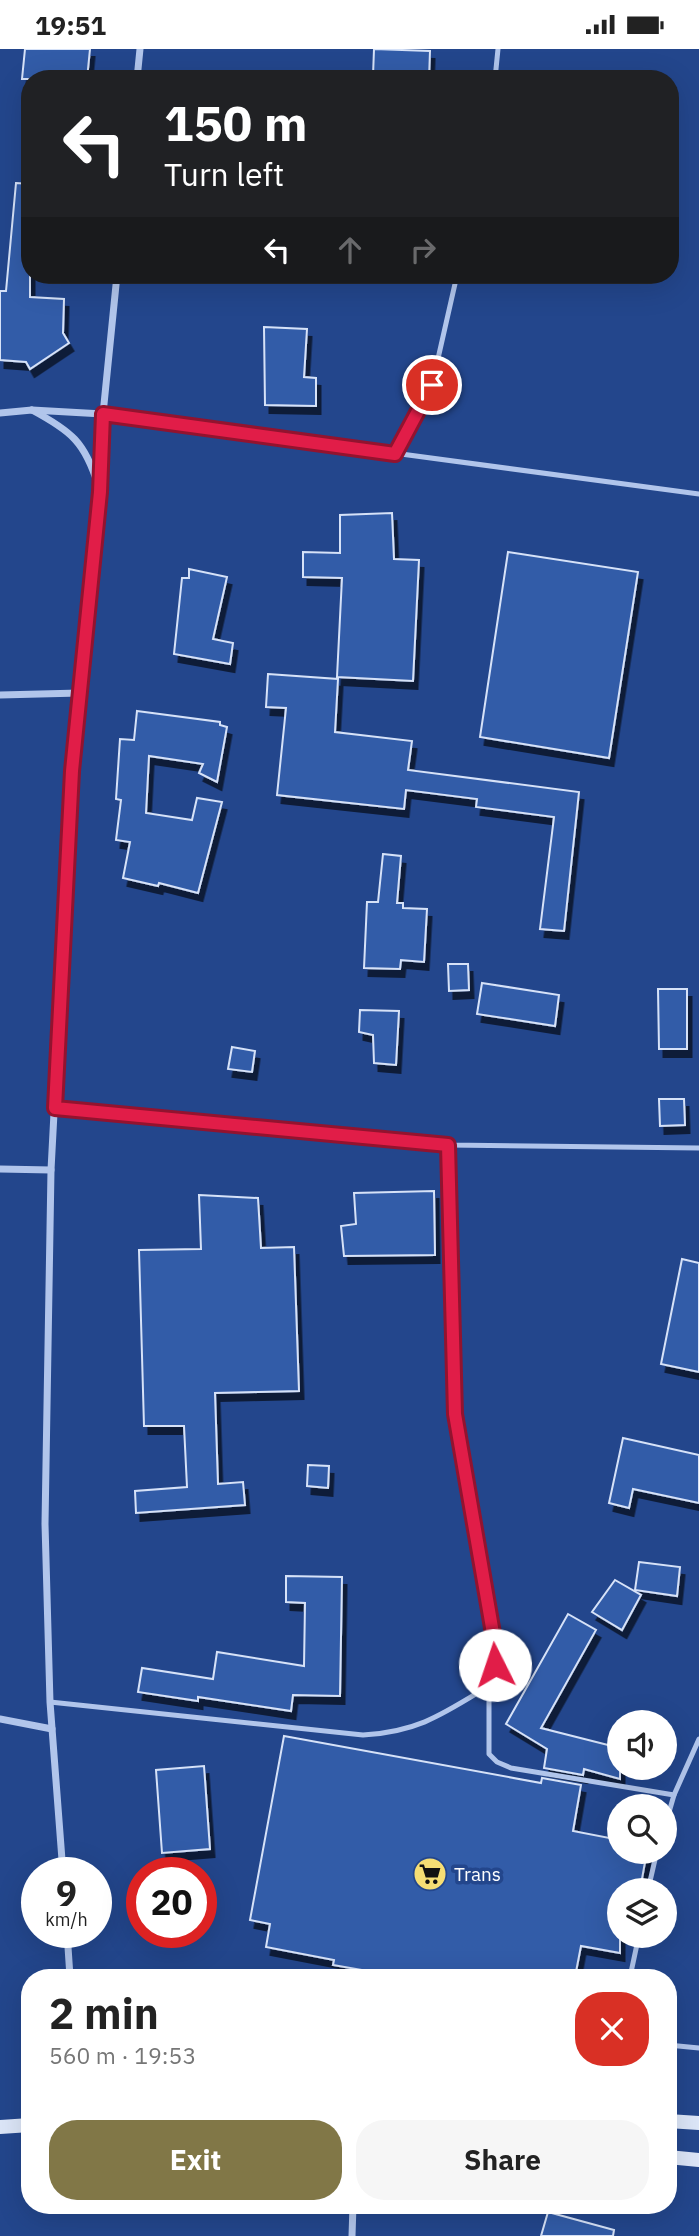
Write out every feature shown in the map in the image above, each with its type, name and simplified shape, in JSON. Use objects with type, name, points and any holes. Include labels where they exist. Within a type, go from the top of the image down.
[{"type":"main road","points":[[677,2122],[699,2123]]},
{"type":"main road","points":[[0,2127],[21,2126]]},
{"type":"main road","points":[[677,2158],[699,2160]]},
{"type":"street","points":[[138,70],[141,49]]},
{"type":"street","points":[[62,1857],[50,1702],[45,1524],[51,1170],[72,771],[100,492],[103,414],[116,284]]},
{"type":"street","points":[[0,413],[32,410],[103,414]]},
{"type":"street","points":[[32,410],[58,423],[79,441],[90,460],[100,492]]},
{"type":"street","points":[[0,695],[80,693]]},
{"type":"street","points":[[0,1169],[51,1170]]},
{"type":"street","points":[[0,1719],[52,1729]]},
{"type":"street","points":[[68,1948],[69,1969]]},
{"type":"street","points":[[352,2236],[353,2214]]},
{"type":"lane","points":[[496,70],[498,49]]},
{"type":"lane","points":[[395,454],[432,385],[455,284]]},
{"type":"lane","points":[[103,414],[699,494]]},
{"type":"lane","points":[[55,1108],[448,1145],[699,1148]]},
{"type":"lane","points":[[448,1145],[455,1414],[495,1645],[489,1686],[489,1754],[497,1762],[511,1768],[668,1794]]},
{"type":"lane","points":[[50,1702],[363,1735],[396,1733],[427,1723],[489,1686]]},
{"type":"lane","points":[[674,1794],[699,1739]]},
{"type":"lane","points":[[632,1969],[636,1948]]},
{"type":"lane","points":[[677,2046],[699,2048]]},
{"type":"building","points":[[25,49],[90,49],[88,70],[23,70]]},
{"type":"building","points":[[374,49],[430,51],[429,70],[373,70]]},
{"type":"building","points":[[16,183],[21,183],[21,284],[30,284],[30,297],[64,299],[63,333],[69,343],[30,369],[26,362],[0,360],[0,291],[6,291]]},
{"type":"building","points":[[264,327],[307,329],[304,377],[316,378],[316,406],[265,405]]},
{"type":"building","points":[[392,513],[394,559],[419,560],[413,681],[337,677],[342,578],[303,577],[303,552],[340,553],[340,515]]},
{"type":"building","points":[[508,552],[638,572],[609,758],[480,737]]},
{"type":"building","points":[[189,569],[227,577],[213,639],[233,643],[230,664],[174,654],[182,578],[189,578]]},
{"type":"building","points":[[268,674],[338,679],[335,732],[412,741],[408,770],[579,792],[564,931],[540,929],[554,817],[476,807],[477,799],[406,790],[404,809],[277,795],[286,708],[266,707]]},
{"type":"building","points":[[137,711],[220,722],[220,725],[227,727],[217,782],[199,773],[203,764],[149,756],[146,813],[192,820],[197,798],[222,802],[198,893],[159,883],[158,886],[123,878],[130,842],[116,840],[121,800],[116,799],[120,739],[134,740]]},
{"type":"building","points":[[383,854],[401,856],[397,903],[403,903],[403,908],[427,909],[424,962],[401,960],[400,969],[364,968],[367,902],[378,902]]},
{"type":"building","points":[[448,964],[468,964],[469,990],[449,991]]},
{"type":"building","points":[[482,983],[559,995],[555,1026],[477,1014]]},
{"type":"building","points":[[658,989],[687,989],[687,1049],[659,1049]]},
{"type":"building","points":[[360,1010],[399,1011],[396,1065],[374,1063],[373,1035],[359,1032]]},
{"type":"building","points":[[232,1047],[255,1051],[252,1072],[228,1069]]},
{"type":"building","points":[[659,1099],[684,1099],[685,1125],[660,1126]]},
{"type":"building","points":[[434,1191],[435,1255],[344,1256],[341,1226],[356,1224],[354,1193]]},
{"type":"building","points":[[199,1195],[258,1198],[261,1248],[294,1247],[299,1391],[215,1393],[218,1484],[243,1482],[245,1505],[136,1513],[135,1491],[187,1487],[184,1426],[144,1426],[139,1250],[201,1249]]},
{"type":"building","points":[[682,1259],[699,1263],[699,1372],[661,1364]]},
{"type":"building","points":[[623,1438],[699,1455],[699,1503],[633,1489],[629,1508],[609,1503]]},
{"type":"building","points":[[308,1465],[329,1466],[328,1488],[307,1486]]},
{"type":"building","points":[[639,1562],[680,1567],[677,1596],[635,1590]]},
{"type":"building","points":[[286,1576],[342,1577],[340,1696],[293,1695],[291,1711],[198,1697],[198,1701],[138,1692],[142,1668],[213,1679],[217,1652],[304,1666],[305,1603],[286,1602]]},
{"type":"building","points":[[615,1580],[641,1595],[622,1630],[592,1612]]},
{"type":"building","points":[[568,1614],[596,1630],[541,1728],[607,1745],[607,1775],[584,1769],[583,1775],[544,1768],[547,1749],[506,1724]]},
{"type":"building","points":[[284,1736],[541,1783],[542,1778],[581,1785],[573,1831],[607,1838],[607,1864],[645,1864],[642,1878],[607,1878],[607,1948],[620,1948],[620,1953],[581,1946],[577,1969],[356,1969],[333,1965],[334,1960],[266,1947],[270,1924],[250,1920]]},
{"type":"building","points":[[204,1766],[210,1849],[162,1853],[156,1770]]},
{"type":"building","points":[[547,2214],[614,2230],[613,2236],[541,2236]]},
{"type":"place","name":"Trans","points":[[430,1874]]},
{"type":"route","points":[[432,385],[395,454],[103,414],[100,492],[72,771],[55,1108],[448,1145],[455,1414],[495,1645],[495,1665]]}]
